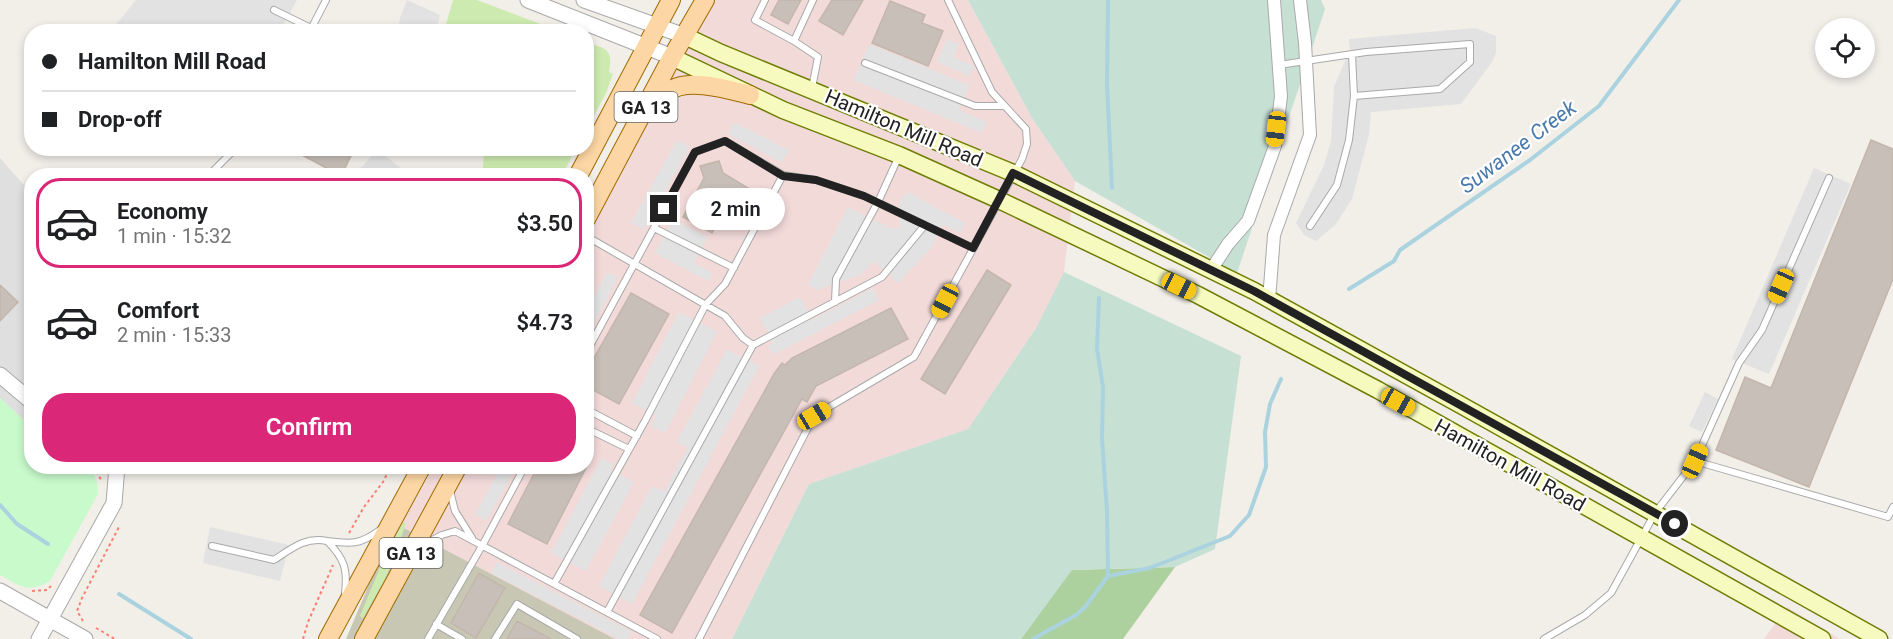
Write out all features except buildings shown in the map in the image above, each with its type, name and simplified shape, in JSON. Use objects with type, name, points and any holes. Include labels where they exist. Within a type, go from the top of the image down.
[{"type":"main road","name":"GA 13","points":[[594,145],[671,0]]},
{"type":"main road","name":"GA 13","points":[[594,204],[705,0]]},
{"type":"main road","name":"Hamilton Mill Road","points":[[685,36],[721,53],[1013,173],[1211,270],[1655,513],[1879,639]]},
{"type":"main road","name":"Hamilton Mill Road","points":[[672,57],[783,110],[899,155],[999,200],[1198,295],[1378,390],[1822,639]]},
{"type":"main road","points":[[620,157],[668,91],[689,85],[706,85],[750,95]]},
{"type":"main road","name":"GA 13","points":[[328,639],[418,474]]},
{"type":"main road","name":"GA 13","points":[[364,639],[454,474]]},
{"type":"street","points":[[528,0],[590,24]]},
{"type":"street","points":[[584,0],[685,36]]},
{"type":"street","points":[[1211,270],[1228,244],[1248,221],[1275,146],[1281,96],[1274,0]]},
{"type":"street","points":[[1269,300],[1274,235],[1310,135],[1300,0]]},
{"type":"street","points":[[594,26],[672,57]]},
{"type":"street","points":[[0,375],[24,395]]},
{"type":"street","points":[[39,639],[114,503],[116,474]]},
{"type":"street","points":[[0,591],[85,639]]},
{"type":"lane","points":[[313,24],[326,0]]},
{"type":"lane","points":[[765,0],[755,20],[818,57],[811,89]]},
{"type":"lane","points":[[794,41],[813,0]]},
{"type":"lane","points":[[699,639],[814,416],[915,357],[1022,159],[1027,144],[1026,129],[992,92],[948,0]]},
{"type":"lane","points":[[274,10],[299,24]]},
{"type":"lane","points":[[1278,65],[1352,54],[1470,44],[1470,62],[1440,89],[1354,96]]},
{"type":"lane","points":[[1310,226],[1337,184],[1349,140],[1354,96],[1352,54]]},
{"type":"lane","points":[[865,63],[975,106],[1004,106]]},
{"type":"lane","points":[[594,338],[695,152],[725,141],[783,176],[816,180],[864,196],[973,248]]},
{"type":"lane","points":[[835,302],[836,279],[878,202],[899,155]]},
{"type":"lane","points":[[216,168],[228,156]]},
{"type":"lane","points":[[554,584],[706,304],[725,285],[783,176]]},
{"type":"lane","points":[[1544,639],[1585,615],[1611,593],[1655,513],[1695,461],[1739,363],[1762,330],[1829,178]]},
{"type":"lane","points":[[607,612],[753,345],[882,277],[925,225]]},
{"type":"lane","points":[[654,228],[734,268]]},
{"type":"lane","points":[[594,241],[725,316],[743,338],[753,345]]},
{"type":"lane","points":[[594,414],[636,436]]},
{"type":"lane","points":[[594,432],[629,449]]},
{"type":"lane","points":[[1695,461],[1888,517],[1893,507]]},
{"type":"lane","points":[[428,639],[521,474]]},
{"type":"lane","points":[[448,484],[455,511],[474,542]]},
{"type":"lane","points":[[212,546],[274,560],[304,541],[317,538],[344,543],[361,542],[393,521]]},
{"type":"lane","points":[[413,551],[442,535],[455,531],[657,639]]},
{"type":"lane","points":[[327,541],[339,553],[347,576],[341,615]]},
{"type":"lane","points":[[495,639],[517,604],[577,639]]},
{"type":"lane","points":[[436,624],[462,639]]},
{"type":"path","points":[[98,474],[101,480]]},
{"type":"path","points":[[346,539],[364,507],[387,474]]},
{"type":"path","points":[[115,639],[83,621],[77,611],[81,598],[120,525]]},
{"type":"path","points":[[303,639],[333,565]]},
{"type":"path","points":[[26,588],[34,592],[47,590],[56,581]]},
{"type":"shaded area","points":[[136,0],[297,0],[284,24],[116,24]]},
{"type":"shaded area","points":[[407,0],[440,15],[438,24],[399,24]]},
{"type":"shaded area","points":[[699,0],[968,0],[1032,118],[1075,181],[1064,272],[1036,328],[968,429],[809,484],[732,639],[615,639],[400,526],[430,474],[594,474],[594,188]]},
{"type":"shaded area","points":[[968,0],[1321,0],[1325,9],[1237,273],[1075,181],[1032,118]]},
{"type":"shaded area","points":[[1475,28],[1496,36],[1496,53],[1461,104],[1371,112],[1369,135],[1352,199],[1336,224],[1316,241],[1304,235],[1296,223],[1324,165],[1331,141],[1334,87],[1350,49],[1349,39]]},
{"type":"shaded area","points":[[947,39],[959,44],[954,58],[974,66],[970,76],[937,62]]},
{"type":"shaded area","points":[[869,44],[969,85],[959,110],[987,122],[982,133],[854,80]]},
{"type":"shaded area","points":[[734,122],[789,150],[782,162],[728,134]]},
{"type":"shaded area","points":[[677,140],[690,147],[644,229],[631,223]]},
{"type":"shaded area","points":[[371,156],[386,156],[401,168],[360,168]]},
{"type":"shaded area","points":[[0,158],[24,185],[24,420],[0,398]]},
{"type":"shaded area","points":[[1814,168],[1851,184],[1769,374],[1732,359]]},
{"type":"shaded area","points":[[908,192],[965,223],[960,233],[943,225],[931,248],[898,283],[874,261],[862,274],[818,290],[808,285],[848,207],[890,228],[899,228],[899,201]]},
{"type":"shaded area","points":[[673,219],[707,237],[694,263],[712,273],[708,281],[655,253]]},
{"type":"shaded area","points":[[607,272],[618,277],[594,323],[594,297]]},
{"type":"shaded area","points":[[1064,272],[1241,356],[1215,549],[1175,567],[1072,570],[1021,639],[732,639],[809,484],[968,429],[1036,328]]},
{"type":"shaded area","points":[[873,288],[879,300],[773,355],[768,346],[773,343],[760,318],[800,297],[812,320]]},
{"type":"shaded area","points":[[679,312],[717,332],[665,433],[651,426],[656,416],[632,403]]},
{"type":"shaded area","points":[[727,349],[759,366],[632,604],[599,586],[652,486],[664,491],[688,448],[677,442]]},
{"type":"shaded area","points":[[1705,392],[1718,399],[1702,432],[1689,426]]},
{"type":"shaded area","points":[[602,458],[613,464],[610,470],[634,482],[586,571],[551,553]]},
{"type":"shaded area","points":[[497,474],[512,474],[486,521],[475,515]]},
{"type":"shaded area","points":[[400,526],[615,639],[346,639],[378,563]]},
{"type":"shaded area","points":[[210,527],[289,545],[280,581],[203,563]]},
{"type":"shaded area","points":[[497,562],[632,632],[628,639],[619,639],[491,573]]},
{"type":"shaded area","points":[[1787,607],[1840,639],[1764,639]]},
{"type":"green space","points":[[453,0],[477,0],[540,24],[446,24]]},
{"type":"green space","points":[[594,45],[607,51],[610,58],[609,72],[613,74],[594,116]]},
{"type":"green space","points":[[484,156],[572,156],[566,168],[483,167]]},
{"type":"green space","points":[[0,398],[24,420],[24,474],[93,474],[98,485],[98,494],[50,581],[30,588],[0,575]]},
{"type":"green space","points":[[403,522],[406,524],[386,577],[363,618],[360,616],[381,565]]},
{"type":"green space","points":[[1175,567],[1123,639],[1021,639],[1071,570]]},
{"type":"waterway","points":[[1108,0],[1107,85],[1112,188]]},
{"type":"waterway","name":"Suwanee Creek","points":[[1349,289],[1394,261],[1400,250],[1530,160],[1599,106],[1679,0]]},
{"type":"waterway","points":[[1099,298],[1097,349],[1103,387],[1102,439],[1107,511],[1108,576]]},
{"type":"waterway","name":"Suwanee Creek","points":[[1033,639],[1076,615],[1085,607],[1108,576],[1150,568],[1230,536],[1249,515],[1266,467],[1265,432],[1270,404],[1281,379]]},
{"type":"waterway","points":[[0,505],[17,524],[48,544]]},
{"type":"waterway","points":[[119,594],[191,639]]},
{"type":"route","points":[[664,209],[695,152],[725,141],[783,176],[816,180],[864,196],[973,248],[1013,173],[1254,291],[1675,524]]}]
